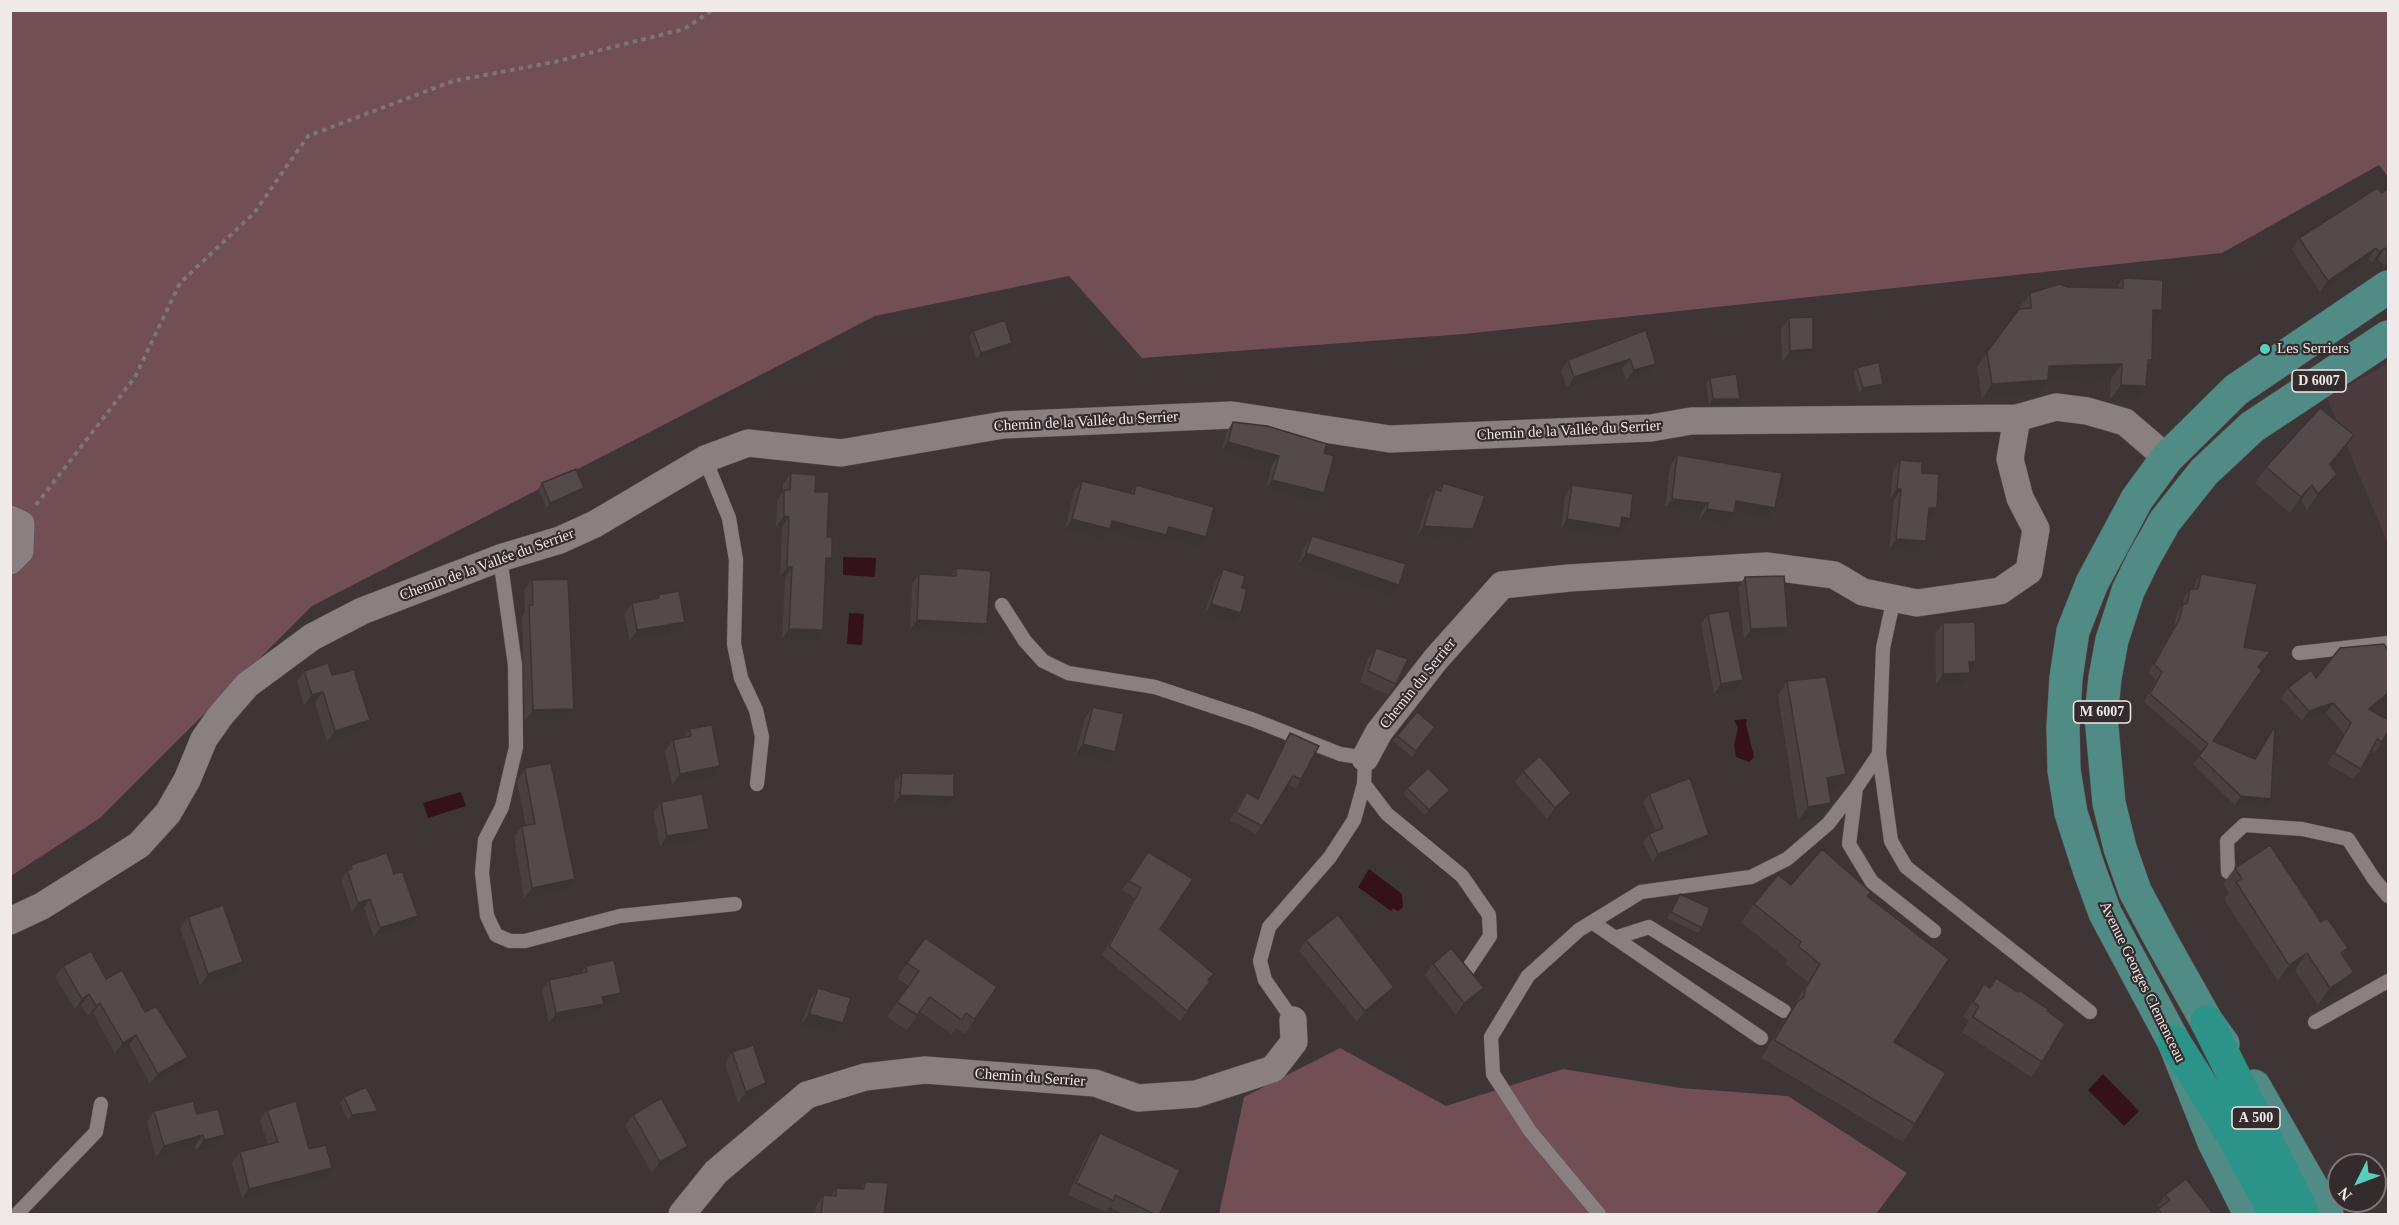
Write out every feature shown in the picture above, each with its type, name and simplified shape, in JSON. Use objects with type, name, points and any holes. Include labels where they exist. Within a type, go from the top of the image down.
[{"type":"highway","name":"A 500","points":[[2207,1022],[2303,1215]]},
{"type":"highway","name":"A 500","points":[[2174,1042],[2234,1137],[2276,1215]]},
{"type":"main road","name":"D 6007","points":[[2172,452],[2236,390],[2388,287]]},
{"type":"main road","name":"D 6007","points":[[2252,427],[2388,337]]},
{"type":"main road","name":"M 6007","points":[[2252,427],[2204,472],[2166,521],[2128,591],[2112,640],[2102,707],[2108,792],[2120,848],[2135,891],[2207,1022],[2259,1094],[2327,1215]]},
{"type":"main road","name":"Avenue Georges Clemenceau","points":[[2172,452],[2137,499],[2118,533],[2073,631],[2066,678],[2063,727],[2064,770],[2071,813],[2105,914],[2174,1042],[2214,1142],[2250,1215]]},
{"type":"street","name":"Chemin de la Vallée du Serrier","points":[[10,921],[42,906],[139,845],[168,813],[187,780],[204,738],[221,715],[247,685],[312,636],[362,611],[500,558],[560,540],[595,524],[705,459],[747,443],[841,453],[1003,424],[1232,415],[1390,439],[1651,429],[1691,421],[2017,418],[2056,407],[2087,411],[2125,422],[2172,452]]},
{"type":"street","points":[[1894,598],[1917,603],[2000,591],[2029,571],[2036,529],[2020,498],[2010,459],[2017,418]]},
{"type":"street","points":[[10,561],[20,551],[16,521]]},
{"type":"street","name":"Chemin du Serrier","points":[[1365,771],[1379,732],[1436,659],[1502,585],[1569,578],[1766,567],[1834,575],[1863,592],[1894,598]]},
{"type":"street","name":"Chemin du Serrier","points":[[682,1215],[716,1172],[807,1095],[865,1077],[925,1070],[1095,1083],[1138,1098],[1196,1094],[1273,1069],[1294,1042],[1293,1020]]},
{"type":"lane","points":[[705,459],[729,518],[736,560],[734,644],[741,678],[756,710],[762,737],[757,784]]},
{"type":"lane","points":[[500,558],[515,665],[516,747],[502,807],[485,840],[483,862],[487,916],[496,935],[510,941],[525,940],[620,916],[735,904]]},
{"type":"lane","points":[[1894,598],[1883,648],[1879,754],[1891,841],[1906,867],[2090,1012]]},
{"type":"lane","points":[[1002,605],[1025,641],[1043,661],[1068,673],[1155,687],[1254,720],[1340,754],[1365,771],[1387,814],[1462,876],[1489,915],[1490,936],[1466,972]]},
{"type":"lane","points":[[2299,653],[2388,643]]},
{"type":"lane","points":[[1599,1215],[1530,1131],[1493,1074],[1491,1037],[1528,976],[1579,930],[1641,892],[1751,877],[1787,859],[1828,824],[1879,754]]},
{"type":"lane","name":"Chemin du Serrier","points":[[1293,1020],[1265,980],[1260,961],[1269,927],[1330,857],[1354,820],[1365,771]]},
{"type":"lane","points":[[1856,788],[1849,844],[1872,882],[1934,931]]},
{"type":"lane","points":[[2228,872],[2227,841],[2244,825],[2302,829],[2348,839],[2388,896]]},
{"type":"lane","points":[[1592,922],[1761,1038]]},
{"type":"lane","points":[[1615,938],[1649,927],[1784,1011]]},
{"type":"lane","points":[[2315,1022],[2388,981]]},
{"type":"lane","points":[[17,1215],[96,1132],[101,1104]]},
{"type":"path","points":[[16,521],[135,377],[180,284],[254,213],[308,136],[453,81],[554,62],[684,29],[713,10]]},
{"type":"shaded area","points":[[11,11],[2388,11],[2388,177],[2379,165],[2222,253],[1464,334],[1142,358],[1069,276],[875,316],[312,606],[100,818],[11,876]]},
{"type":"shaded area","name":"Les Serriers","points":[[2388,363],[2388,544],[2327,398]]},
{"type":"shaded area","points":[[843,557],[876,558],[875,577],[843,575]]},
{"type":"shaded area","points":[[849,613],[864,614],[862,645],[847,644]]},
{"type":"shaded area","points":[[1747,719],[1746,724],[1754,757],[1749,762],[1736,757],[1734,746],[1738,727],[1734,720]]},
{"type":"shaded area","points":[[461,792],[466,806],[428,818],[423,803]]},
{"type":"shaded area","points":[[1369,869],[1402,894],[1403,907],[1398,911],[1393,908],[1391,911],[1358,887]]},
{"type":"shaded area","points":[[1340,1048],[1446,1106],[1563,1069],[1681,1088],[1788,1096],[1907,1173],[1876,1214],[1219,1214],[1244,1097]]},
{"type":"shaded area","points":[[2103,1074],[2139,1111],[2124,1126],[2088,1090]]},
{"type":"building","points":[[2377,188],[2382,193],[2388,189],[2388,252],[2385,248],[2379,252],[2376,248],[2328,281],[2299,238]]},
{"type":"building","points":[[2123,278],[2163,280],[2162,310],[2153,310],[2152,360],[2148,360],[2146,386],[2121,385],[2122,364],[2049,366],[2048,380],[1992,384],[1987,352],[2019,309],[2031,308],[2030,293],[2060,284],[2067,287],[2123,288]]},
{"type":"building","points":[[1813,317],[1813,349],[1790,351],[1789,318]]},
{"type":"building","points":[[1005,320],[1012,343],[981,353],[973,331]]},
{"type":"building","points":[[1646,330],[1656,364],[1634,370],[1630,359],[1574,377],[1568,360]]},
{"type":"building","points":[[1879,362],[1883,384],[1863,388],[1857,368]]},
{"type":"building","points":[[1736,374],[1740,399],[1713,399],[1710,378]]},
{"type":"building","points":[[2320,408],[2354,435],[2330,464],[2337,474],[2318,494],[2312,485],[2301,497],[2266,467]]},
{"type":"building","points":[[1233,422],[1267,426],[1327,444],[1324,453],[1334,456],[1324,493],[1272,480],[1279,456],[1228,442]]},
{"type":"building","points":[[1677,455],[1782,473],[1775,508],[1736,501],[1734,513],[1707,509],[1708,503],[1672,499]]},
{"type":"building","points":[[1900,460],[1922,462],[1922,473],[1939,474],[1937,508],[1929,508],[1926,541],[1896,539],[1901,489],[1897,489]]},
{"type":"building","points":[[576,469],[584,488],[550,503],[542,483]]},
{"type":"building","points":[[791,473],[816,475],[815,492],[829,492],[827,537],[832,537],[832,558],[826,558],[823,630],[789,629],[792,567],[787,567],[789,517],[784,516],[784,490],[790,490]]},
{"type":"building","points":[[1082,481],[1134,494],[1136,485],[1214,507],[1206,537],[1169,527],[1166,535],[1112,521],[1110,529],[1072,519]]},
{"type":"building","points":[[1443,483],[1485,496],[1473,529],[1424,526],[1435,489],[1441,491]]},
{"type":"building","points":[[1572,485],[1633,494],[1630,519],[1622,517],[1620,528],[1567,519]]},
{"type":"building","points":[[1312,536],[1406,564],[1399,585],[1306,553]]},
{"type":"building","points":[[956,568],[991,571],[987,624],[917,620],[919,574],[956,576]]},
{"type":"building","points":[[1223,569],[1245,576],[1242,588],[1247,589],[1241,613],[1211,604]]},
{"type":"building","points":[[2201,574],[2257,584],[2244,647],[2270,652],[2258,667],[2262,670],[2213,741],[2255,759],[2275,726],[2271,799],[2241,796],[2199,756],[2208,744],[2150,694],[2162,672],[2154,664],[2180,618],[2183,604],[2187,604],[2190,589],[2198,589]]},
{"type":"building","points":[[1784,576],[1788,627],[1751,629],[1745,577]]},
{"type":"building","points":[[568,579],[574,709],[533,710],[529,605],[533,605],[532,580]]},
{"type":"building","points":[[679,591],[685,622],[637,630],[632,603],[659,598],[658,595]]},
{"type":"building","points":[[1729,611],[1743,680],[1721,684],[1708,614]]},
{"type":"building","points":[[1975,622],[1976,661],[1969,662],[1970,673],[1943,674],[1943,623]]},
{"type":"building","points":[[2384,644],[2388,650],[2388,693],[2369,709],[2388,720],[2388,731],[2382,742],[2377,739],[2361,769],[2334,753],[2351,723],[2333,703],[2309,711],[2288,688],[2311,670],[2316,678],[2340,648]]},
{"type":"building","points":[[1376,648],[1408,659],[1396,684],[1368,671]]},
{"type":"building","points":[[328,663],[332,675],[354,670],[370,720],[335,731],[323,692],[312,695],[304,671]]},
{"type":"building","points":[[1826,677],[1846,774],[1827,778],[1831,803],[1808,807],[1787,681]]},
{"type":"building","points":[[1093,707],[1124,714],[1115,752],[1083,744]]},
{"type":"building","points":[[1417,712],[1435,727],[1416,751],[1397,736]]},
{"type":"building","points":[[712,725],[720,766],[680,774],[673,740],[691,736],[689,729]]},
{"type":"building","points":[[1290,733],[1319,746],[1301,779],[1293,776],[1262,826],[1236,812],[1247,792],[1258,799]]},
{"type":"building","points":[[1540,756],[1571,793],[1555,808],[1523,771]]},
{"type":"building","points":[[551,763],[575,879],[532,888],[522,826],[535,824],[525,768]]},
{"type":"building","points":[[1428,768],[1450,790],[1429,810],[1407,788]]},
{"type":"building","points":[[902,773],[954,774],[954,797],[900,795]]},
{"type":"building","points":[[1690,778],[1709,835],[1658,854],[1649,834],[1663,828],[1649,794]]},
{"type":"building","points":[[702,794],[709,829],[667,836],[661,802]]},
{"type":"building","points":[[2270,845],[2321,922],[2327,918],[2348,948],[2341,953],[2354,972],[2330,988],[2307,953],[2289,965],[2236,882],[2242,879],[2235,868]]},
{"type":"building","points":[[1822,849],[1871,892],[1867,896],[1949,959],[1894,1042],[1946,1073],[1915,1124],[1774,1040],[1797,1002],[1804,997],[1805,989],[1820,964],[1798,946],[1801,942],[1754,904],[1778,875],[1791,885]]},
{"type":"building","points":[[1148,852],[1193,879],[1160,929],[1214,974],[1187,1011],[1109,946],[1141,888],[1129,881]]},
{"type":"building","points":[[387,853],[394,874],[402,871],[418,916],[380,928],[370,899],[358,903],[347,870],[352,869],[351,865]]},
{"type":"building","points":[[1680,894],[1710,908],[1702,928],[1671,912]]},
{"type":"building","points":[[223,905],[243,962],[208,974],[188,917]]},
{"type":"building","points":[[1338,915],[1394,987],[1365,1011],[1306,940]]},
{"type":"building","points":[[925,938],[997,987],[975,1019],[966,1013],[962,1020],[930,997],[917,1015],[897,1002],[919,971],[907,963]]},
{"type":"building","points":[[1451,948],[1484,988],[1464,1003],[1433,964]]},
{"type":"building","points":[[91,951],[106,979],[122,970],[145,1012],[156,1006],[188,1057],[158,1074],[136,1035],[123,1043],[100,1003],[96,1006],[89,994],[82,999],[63,966]]},
{"type":"building","points":[[614,960],[621,993],[602,997],[604,1004],[556,1013],[549,980],[587,972],[586,966]]},
{"type":"building","points":[[1996,978],[2048,1009],[2047,1011],[2065,1024],[2042,1062],[1973,1017],[1979,1006],[1973,1002],[1984,984],[1990,988]]},
{"type":"building","points":[[818,988],[851,998],[843,1023],[809,1014]]},
{"type":"building","points":[[753,1045],[766,1083],[746,1092],[732,1052]]},
{"type":"building","points":[[366,1087],[378,1111],[352,1115],[344,1097]]},
{"type":"building","points":[[661,1098],[688,1146],[660,1162],[633,1115]]},
{"type":"building","points":[[193,1101],[197,1114],[218,1109],[225,1135],[204,1140],[203,1135],[164,1146],[154,1111]]},
{"type":"building","points":[[296,1101],[309,1149],[326,1145],[332,1168],[249,1189],[240,1152],[278,1142],[267,1110]]},
{"type":"building","points":[[1100,1133],[1180,1170],[1159,1215],[1115,1195],[1114,1201],[1076,1183]]},
{"type":"building","points":[[2186,1179],[2212,1212],[2210,1215],[2163,1215],[2158,1209],[2170,1200],[2165,1195]]},
{"type":"building","points":[[865,1182],[888,1183],[884,1215],[821,1215],[823,1195],[836,1196],[836,1188],[864,1189]]},
{"type":"place","name":"Les Serriers","points":[[2265,349]]}]
